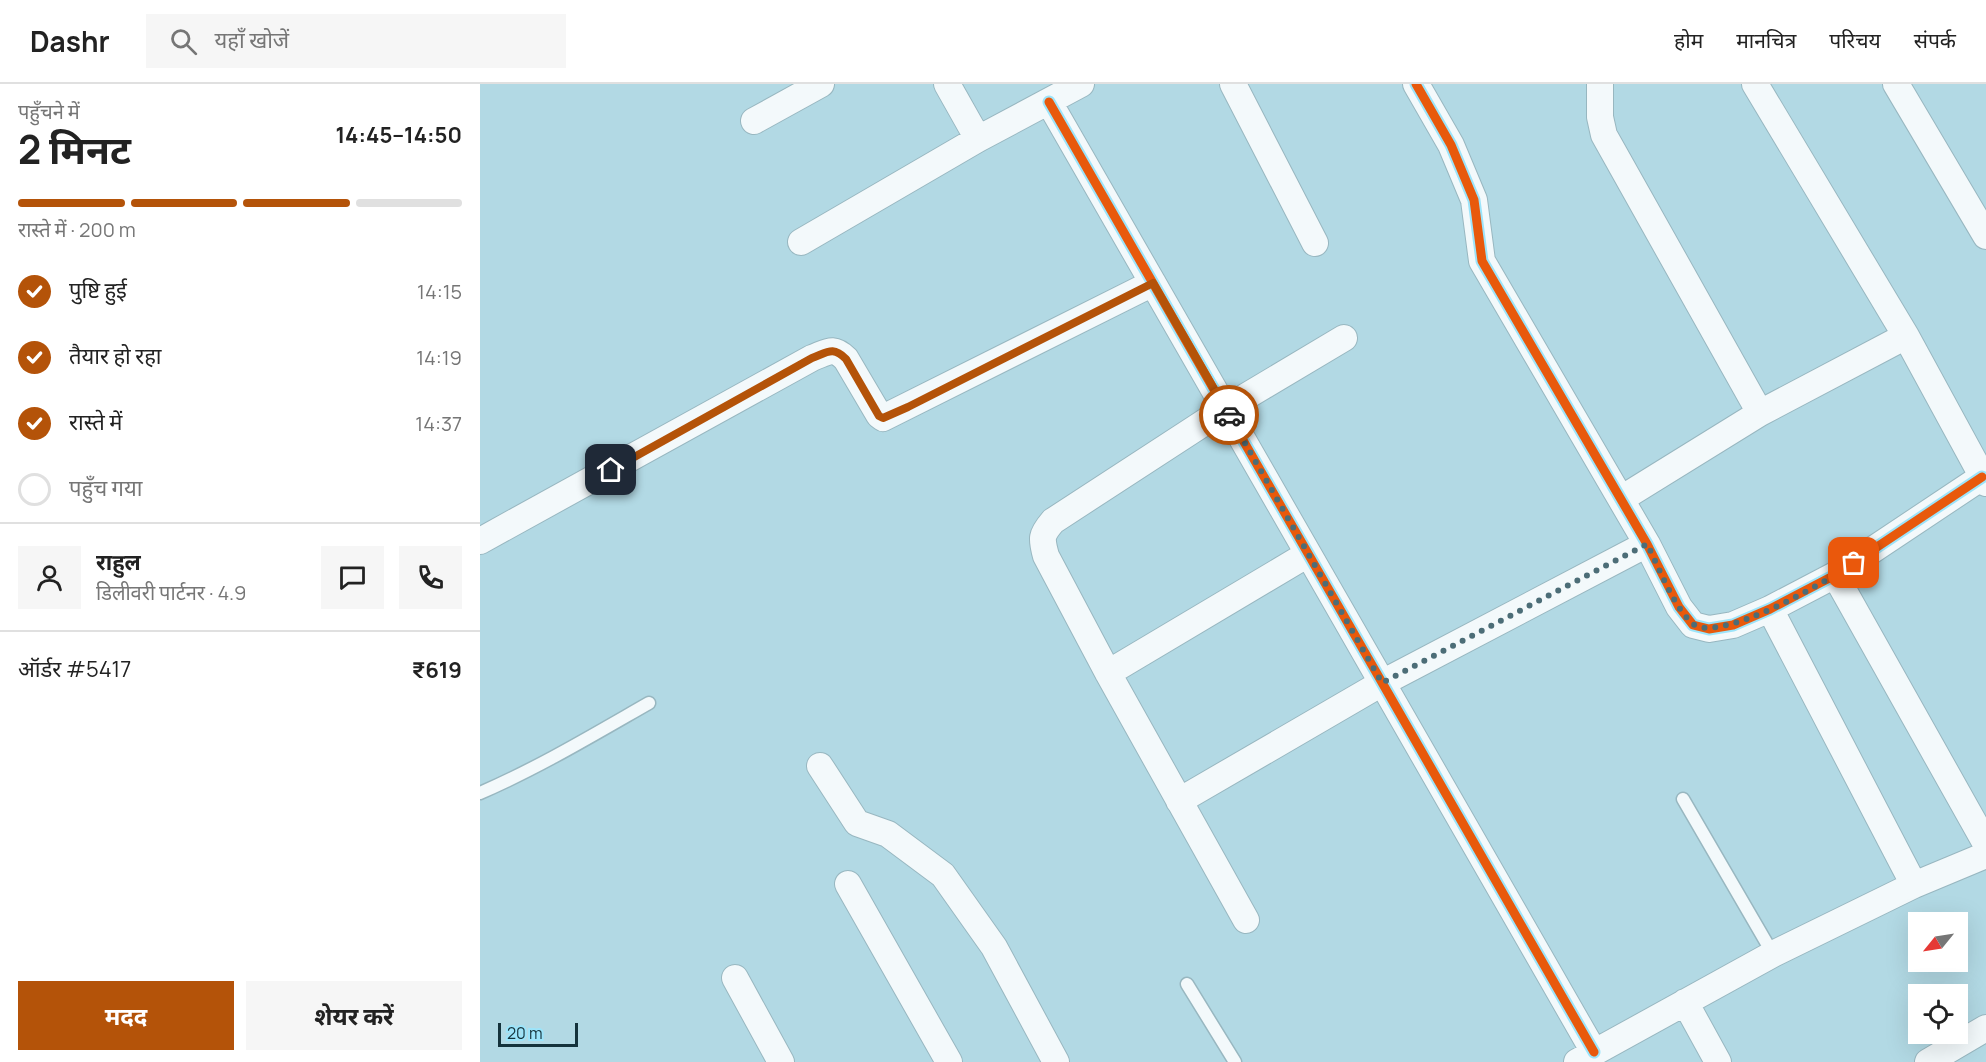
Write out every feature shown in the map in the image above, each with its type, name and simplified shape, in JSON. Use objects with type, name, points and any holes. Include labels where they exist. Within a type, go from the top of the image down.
[{"type":"street","points":[[754,121],[820,84]]},
{"type":"street","points":[[947,84],[978,139]]},
{"type":"street","points":[[801,242],[978,139],[1081,84]]},
{"type":"street","points":[[1233,84],[1315,243]]},
{"type":"street","points":[[1416,84],[1451,145],[1474,200],[1482,261],[1647,544],[1679,607],[1693,625],[1709,629],[1733,625],[1770,609],[1835,575],[1984,480],[1906,336],[1755,84]]},
{"type":"street","points":[[1600,84],[1600,117],[1604,135],[1760,413]]},
{"type":"street","points":[[1896,84],[1986,236]]},
{"type":"street","points":[[1050,102],[1382,683],[1585,1057],[1773,954],[1914,885],[1986,855]]},
{"type":"street","points":[[480,542],[812,358],[833,350],[839,352],[846,359],[879,416],[883,418],[1153,283]]},
{"type":"street","points":[[1621,499],[1760,413],[1906,336]]},
{"type":"street","points":[[1246,920],[1108,673],[1046,556],[1042,540],[1044,532],[1053,521],[1225,409],[1344,338]]},
{"type":"street","points":[[1179,801],[1382,683],[1647,544]]},
{"type":"street","points":[[1108,673],[1308,554]]},
{"type":"street","points":[[1835,575],[1986,844]]},
{"type":"street","points":[[1770,609],[1914,885]]},
{"type":"street","points":[[820,766],[857,823],[888,834],[943,875],[994,947],[1056,1062]]},
{"type":"street","points":[[848,884],[949,1062]]},
{"type":"street","points":[[735,978],[781,1062]]},
{"type":"street","points":[[1685,1002],[1718,1062]]},
{"type":"street","points":[[1928,1062],[1986,1028]]},
{"type":"lane","points":[[480,793],[584,741],[649,703]]},
{"type":"lane","points":[[1683,799],[1773,954]]},
{"type":"lane","points":[[1187,984],[1235,1062]]},
{"type":"cycle path","points":[[1416,84],[1451,145],[1474,200],[1482,261],[1647,544],[1679,607],[1693,625],[1709,629],[1733,625],[1770,609],[1835,575],[1982,477]]},
{"type":"cycle path","points":[[1049,102],[1594,1052]]},
{"type":"way so far","points":[[1229,415],[1382,683],[1647,544],[1679,607],[1693,625],[1709,629],[1733,625],[1770,609],[1854,563]]},
{"type":"route","points":[[611,470],[812,358],[833,350],[846,359],[879,416],[883,418],[1153,283],[1229,415]]}]
